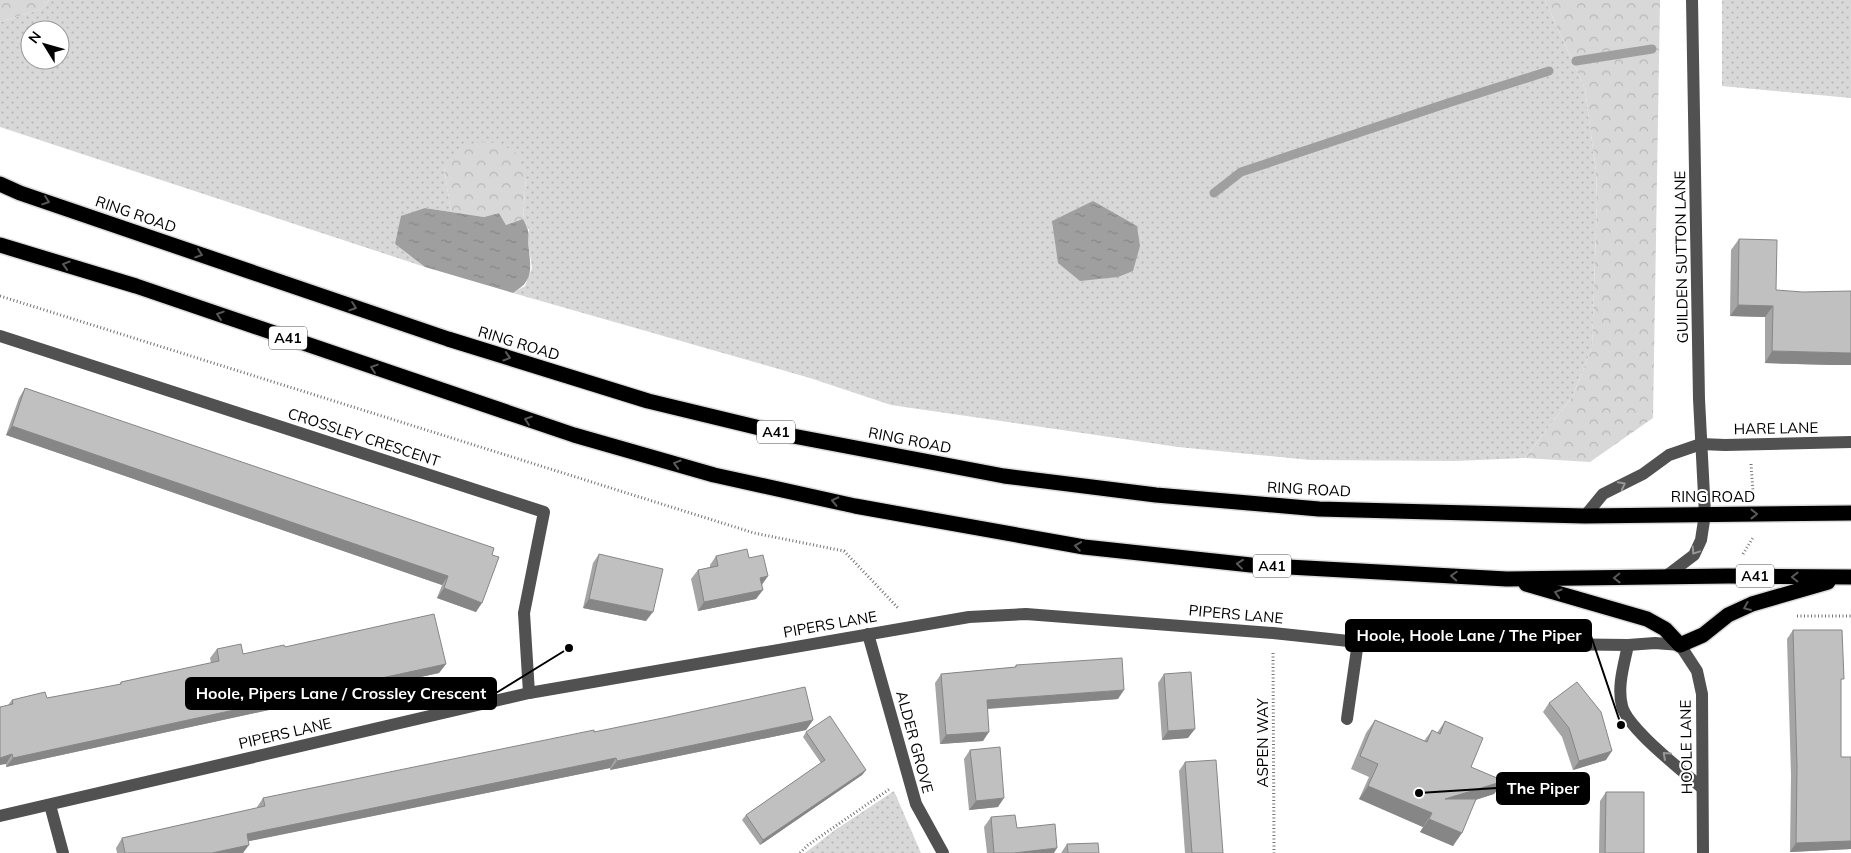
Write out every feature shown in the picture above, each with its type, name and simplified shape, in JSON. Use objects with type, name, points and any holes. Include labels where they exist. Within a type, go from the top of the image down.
[{"type":"highway","name":"RING ROAD","points":[[0,184],[29,196],[448,339],[648,401],[794,436],[1004,476],[1156,495],[1319,508],[1586,516],[1851,513]]},
{"type":"highway","name":"A41","points":[[0,245],[136,286],[574,435],[714,475],[846,504],[1094,548],[1251,565],[1508,579],[1848,577]]},
{"type":"highway","points":[[1508,579],[1647,619],[1665,629],[1680,645],[1703,635],[1728,615],[1752,604],[1848,577]]},
{"type":"street","name":"GUILDEN SUTTON LANE","points":[[1665,577],[1694,555],[1701,540],[1706,514],[1702,444],[1692,0]]},
{"type":"street","name":"CROSSLEY CRESCENT","points":[[0,336],[544,512],[524,612],[529,693]]},
{"type":"street","name":"HARE LANE","points":[[1586,516],[1603,494],[1643,474],[1669,454],[1702,444],[1851,442]]},
{"type":"street","name":"PIPERS LANE","points":[[0,816],[529,693],[969,617],[1026,614],[1273,633],[1358,642],[1680,645]]},
{"type":"street","name":"ALDER GROVE","points":[[868,634],[916,804],[943,853]]},
{"type":"street","points":[[1347,719],[1358,642]]},
{"type":"street","points":[[1628,645],[1620,685],[1622,707],[1631,725],[1702,788]]},
{"type":"street","name":"HOOLE LANE","points":[[1680,645],[1697,671],[1702,694],[1703,853]]},
{"type":"street","points":[[50,805],[63,853]]},
{"type":"path","points":[[0,296],[754,533],[844,551],[914,626]]},
{"type":"path","name":"ASPEN WAY","points":[[1273,633],[1274,853]]},
{"type":"path","points":[[800,853],[808,845],[908,776]]},
{"type":"green space","points":[[0,0],[49,0],[41,9],[0,22]]},
{"type":"green space","points":[[49,0],[1545,0],[1585,89],[1596,171],[1597,201],[1592,348],[1572,397],[1525,458],[1455,461],[1310,460],[1178,447],[891,405],[810,378],[513,293],[525,286],[532,268],[529,230],[523,219],[526,177],[444,167],[451,212],[425,208],[395,244],[425,267],[0,127],[0,22],[41,9]]},
{"type":"green space","points":[[1545,0],[1660,0],[1653,418],[1590,462],[1525,458],[1572,397],[1592,348],[1597,201],[1596,171],[1585,89]]},
{"type":"green space","points":[[1722,0],[1851,0],[1851,98],[1722,86]]},
{"type":"green space","points":[[478,142],[499,143],[518,154],[526,177],[523,219],[506,225],[499,213],[484,217],[451,212],[444,167],[460,148]]},
{"type":"green space","points":[[894,791],[921,853],[805,853],[835,830]]},
{"type":"water","points":[[1093,201],[1137,226],[1140,246],[1133,271],[1118,277],[1080,281],[1058,263],[1052,221]]},
{"type":"water","points":[[425,208],[484,217],[499,213],[506,225],[523,219],[528,232],[529,245],[530,270],[527,280],[520,289],[513,293],[425,267],[395,244],[401,216]]},
{"type":"building","points":[[1739,239],[1777,240],[1776,290],[1803,292],[1851,291],[1851,353],[1772,351],[1773,306],[1738,305]]},
{"type":"building","points":[[25,388],[494,548],[492,555],[499,557],[482,603],[444,588],[448,576],[12,426]]},
{"type":"building","points":[[747,549],[749,558],[763,555],[768,576],[760,578],[763,590],[704,602],[698,570],[718,566],[716,556]]},
{"type":"building","points":[[599,554],[663,569],[653,612],[589,599]]},
{"type":"building","points":[[434,614],[446,664],[13,758],[12,754],[0,758],[0,707],[13,704],[12,700],[45,692],[47,698],[121,684],[121,682],[219,661],[217,649],[241,644],[243,654],[284,645],[285,647]]},
{"type":"building","points":[[1793,630],[1842,630],[1844,679],[1841,679],[1841,757],[1851,757],[1851,841],[1796,843],[1797,766]]},
{"type":"building","points":[[1122,658],[1124,690],[987,700],[989,732],[946,735],[941,674],[1016,667],[1016,665]]},
{"type":"building","points":[[1191,672],[1195,729],[1168,731],[1164,674]]},
{"type":"building","points":[[1577,682],[1601,712],[1612,751],[1579,761],[1569,728],[1549,703]]},
{"type":"building","points":[[805,687],[813,720],[617,761],[616,758],[247,834],[249,845],[212,853],[125,853],[122,838],[265,806],[263,798],[594,730],[594,732],[663,718]]},
{"type":"building","points":[[830,716],[866,770],[763,840],[746,815],[825,760],[806,732]]},
{"type":"building","points":[[1375,720],[1427,742],[1432,730],[1440,734],[1445,721],[1483,738],[1471,767],[1504,781],[1445,799],[1476,799],[1462,833],[1429,819],[1432,813],[1368,786],[1378,764],[1360,756]]},
{"type":"building","points":[[1000,747],[1004,798],[976,801],[970,750]]},
{"type":"building","points":[[1216,760],[1223,853],[1192,853],[1185,762]]},
{"type":"building","points":[[1606,792],[1644,792],[1644,853],[1605,853]]},
{"type":"building","points":[[1015,815],[1017,828],[1055,824],[1057,848],[1014,853],[994,853],[991,817]]},
{"type":"building","points":[[1098,843],[1099,853],[1068,853],[1067,844]]},
{"type":"waterway","points":[[1576,61],[1652,49]]},
{"type":"waterway","points":[[1214,193],[1241,172],[1549,71]]},
{"type":"place","name":"Hoole, Pipers Lane / Crossley Crescent","points":[[569,648]]},
{"type":"place","name":"Hoole, Hoole Lane / The Piper","points":[[1621,725]]},
{"type":"place","name":"The Piper","points":[[1419,793]]}]
